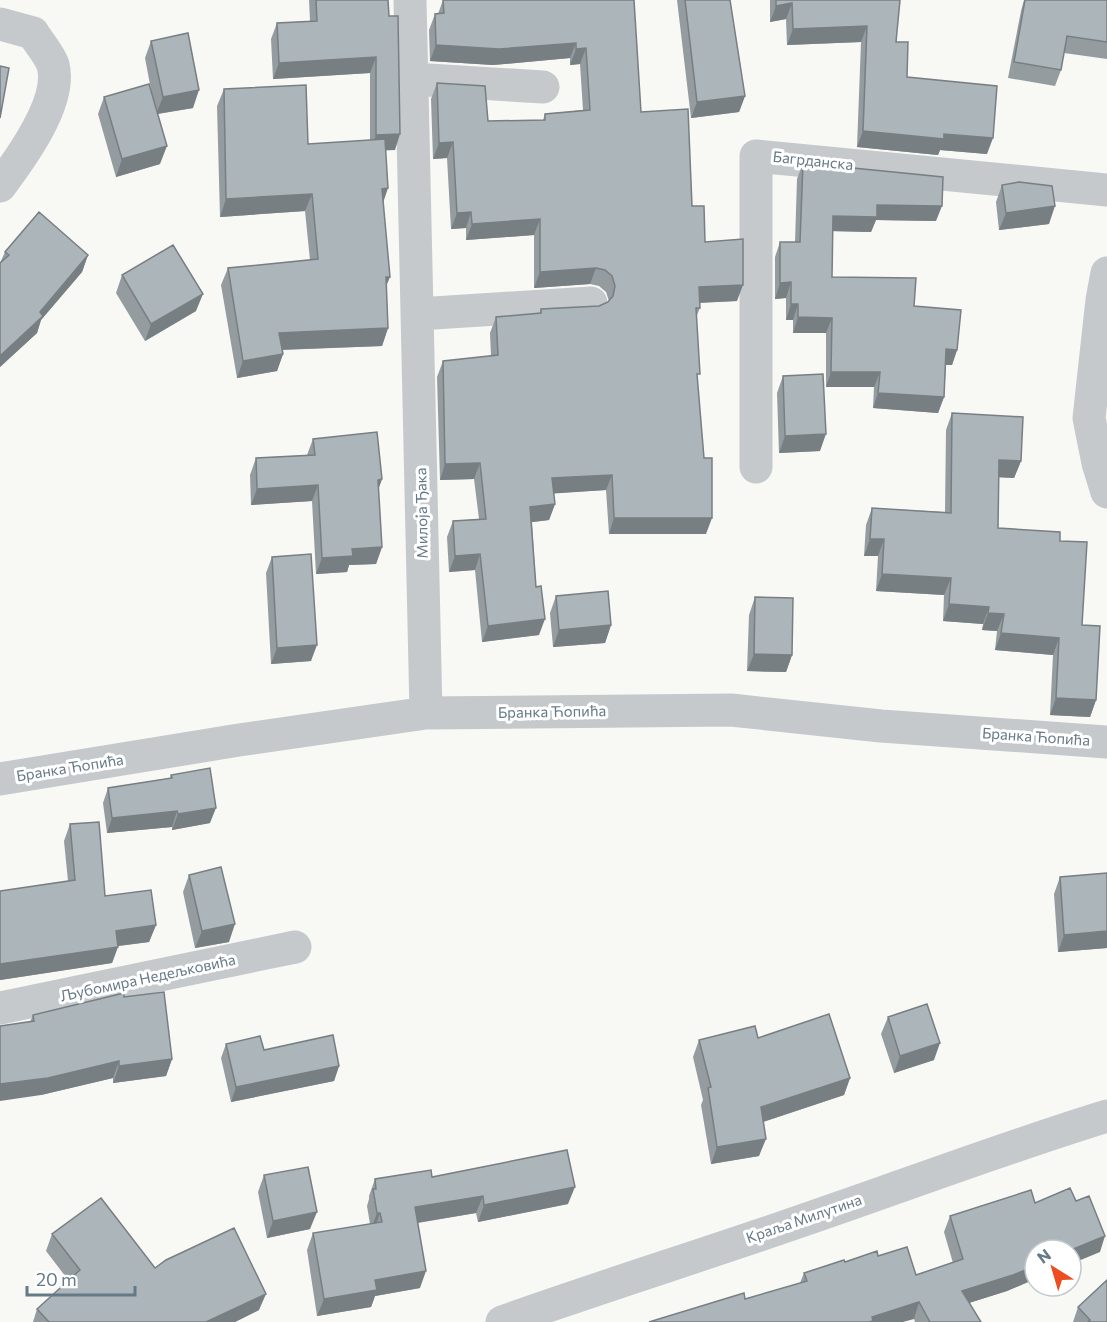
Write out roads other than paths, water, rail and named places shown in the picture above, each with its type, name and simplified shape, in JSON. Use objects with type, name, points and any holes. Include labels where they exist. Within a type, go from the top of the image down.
[{"type":"street","name":"Милоја Ђака","points":[[410,0],[426,713]]},
{"type":"street","points":[[0,24],[33,33],[52,63],[55,82],[43,118],[22,155],[0,186]]},
{"type":"street","points":[[412,79],[543,87]]},
{"type":"street","name":"Багрданска","points":[[756,467],[756,156],[1107,190]]},
{"type":"street","points":[[1107,273],[1089,418],[1098,463],[1107,492]]},
{"type":"street","points":[[418,314],[591,303]]},
{"type":"street","name":"Бранка Ћопића","points":[[0,779],[239,740],[426,713],[731,710],[881,726],[1107,742]]},
{"type":"street","name":"Љубомира Недељковића","points":[[0,1008],[295,948]]},
{"type":"street","name":"Краља Милутина","points":[[502,1322],[1038,1137],[1107,1116]]}]
